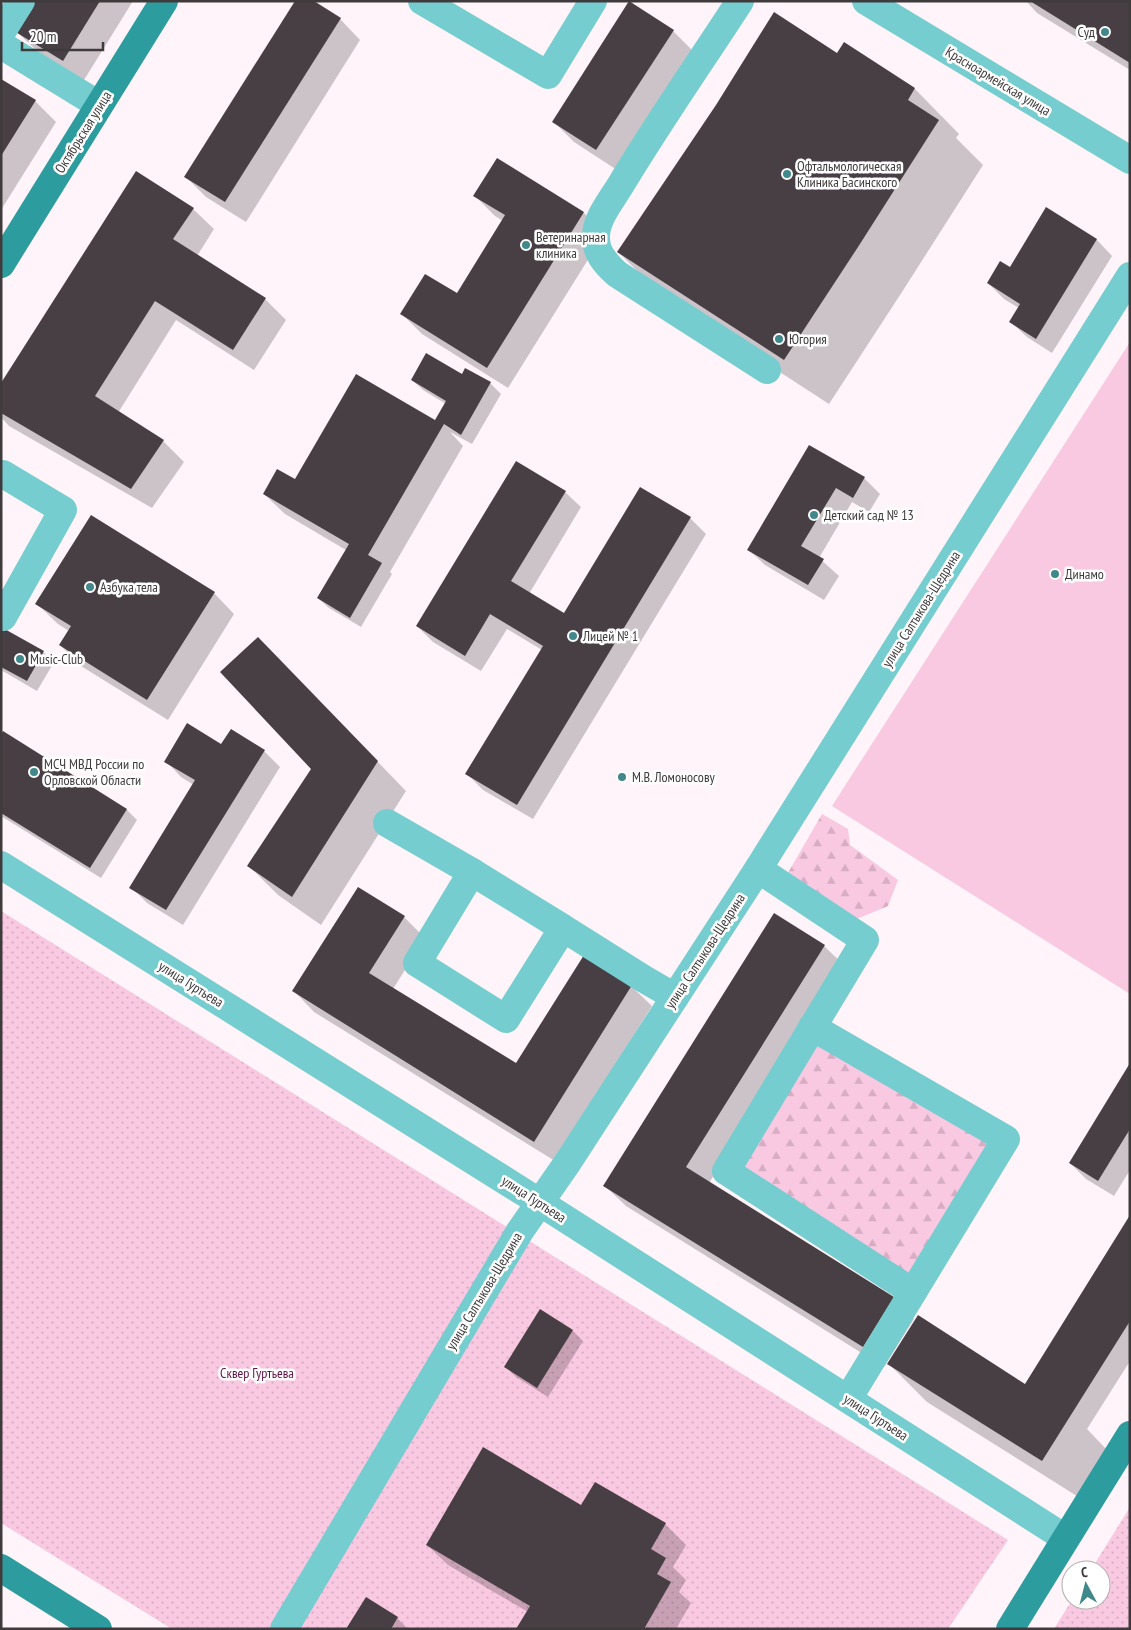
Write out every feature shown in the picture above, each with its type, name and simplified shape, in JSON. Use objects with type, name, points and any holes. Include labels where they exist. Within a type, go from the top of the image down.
[{"type":"main road","name":"Октябрьская улица","points":[[1,264],[164,1]]},
{"type":"main road","points":[[1010,1629],[1130,1435]]},
{"type":"main road","points":[[1,1568],[98,1629]]},
{"type":"street","points":[[1,33],[21,1]]},
{"type":"street","points":[[422,1],[548,75],[593,1]]},
{"type":"street","points":[[740,1],[603,214],[598,226],[596,244],[599,254],[617,274],[766,370]]},
{"type":"street","name":"Красноармейская улица","points":[[866,1],[1130,160]]},
{"type":"street","points":[[1,45],[99,105]]},
{"type":"street","name":"улица Салтыкова-Щедрина","points":[[284,1629],[520,1231],[568,1162],[758,869],[1130,276]]},
{"type":"street","points":[[2,475],[63,510],[3,616]]},
{"type":"street","points":[[387,823],[472,872],[675,997]]},
{"type":"street","name":"улица Гуртьева","points":[[1,865],[540,1202],[1065,1538]]},
{"type":"street","points":[[758,869],[865,940],[726,1171],[913,1292]]},
{"type":"street","points":[[472,872],[417,963],[506,1019],[563,928]]},
{"type":"street","points":[[812,1027],[1006,1139],[848,1399]]},
{"type":"green space","name":"Динамо","points":[[1130,342],[1130,994],[832,806]]},
{"type":"green space","points":[[822,814],[848,829],[850,845],[898,880],[888,906],[852,921],[785,878]]},
{"type":"green space","name":"Сквер Гуртьева","points":[[1,911],[1008,1540],[948,1629],[172,1629],[1,1523]]},
{"type":"green space","points":[[813,1036],[995,1140],[913,1278],[739,1167]]},
{"type":"green space","points":[[1130,1507],[1130,1629],[1054,1629],[1066,1610],[1111,1610],[1111,1560],[1097,1560]]},
{"type":"building","points":[[33,1],[100,1],[63,61],[14,31]]},
{"type":"building","points":[[295,1],[314,1],[341,18],[225,202],[184,177]]},
{"type":"building","points":[[629,1],[674,30],[596,150],[552,122]]},
{"type":"building","name":"Суд","points":[[1030,1],[1130,1],[1130,63]]},
{"type":"building","name":"Офтальмологическая Клиника Басинского","points":[[774,12],[837,53],[844,42],[915,88],[908,100],[939,120],[784,360],[617,252],[716,105]]},
{"type":"building","points":[[1,79],[36,100],[1,156]]},
{"type":"building","name":"Ветеринарная клиника","points":[[497,158],[584,212],[487,368],[400,314],[425,274],[457,293],[505,215],[473,196]]},
{"type":"building","points":[[136,171],[194,208],[173,239],[266,298],[233,350],[155,301],[95,396],[164,440],[131,489],[1,413],[1,383]]},
{"type":"building","points":[[1046,207],[1097,239],[1036,339],[1009,322],[1020,304],[987,283],[1000,261],[1010,267]]},
{"type":"building","points":[[426,353],[462,374],[465,368],[491,382],[461,435],[444,424],[368,555],[382,563],[350,618],[317,598],[349,544],[263,494],[277,469],[295,479],[356,374],[435,420],[446,401],[411,380]]},
{"type":"building","points":[[809,445],[865,477],[853,498],[836,488],[801,546],[824,559],[808,585],[747,550]]},
{"type":"building","name":"Лицей № 1","points":[[516,461],[566,491],[511,581],[564,613],[640,487],[691,517],[517,805],[465,774],[543,646],[490,614],[465,656],[416,626]]},
{"type":"building","points":[[91,515],[215,592],[147,700],[59,645],[71,626],[35,604]]},
{"type":"building","name":"Music-Club","points":[[1,627],[44,651],[27,681],[1,667]]},
{"type":"building","points":[[258,637],[378,761],[292,897],[247,866],[311,769],[220,672]]},
{"type":"building","points":[[187,723],[221,744],[231,729],[265,750],[166,910],[129,888],[195,780],[164,762]]},
{"type":"building","name":"МСЧ МВД России по Орловской Области","points":[[3,731],[127,809],[90,868],[1,813],[1,734]]},
{"type":"building","points":[[358,887],[405,916],[369,973],[516,1063],[584,955],[632,985],[534,1142],[292,991]]},
{"type":"building","points":[[774,913],[825,945],[686,1167],[894,1297],[863,1347],[603,1186]]},
{"type":"building","points":[[1130,1063],[1130,1129],[1098,1181],[1069,1163]]},
{"type":"building","points":[[1130,1215],[1130,1321],[1042,1461],[887,1364],[918,1315],[1025,1384]]},
{"type":"building","points":[[540,1309],[573,1330],[537,1388],[504,1367]]},
{"type":"building","points":[[483,1447],[581,1505],[595,1482],[666,1523],[651,1549],[666,1558],[657,1574],[671,1582],[644,1629],[516,1629],[530,1606],[426,1545]]},
{"type":"building","points":[[366,1597],[398,1617],[391,1629],[346,1629]]},
{"type":"place","name":"Суд","points":[[1105,32]]},
{"type":"place","name":"Офтальмологическая Клиника Басинского","points":[[787,174]]},
{"type":"place","name":"Ветеринарная клиника","points":[[526,245]]},
{"type":"place","name":"Югория","points":[[779,339]]},
{"type":"place","name":"Детский сад № 13","points":[[814,515]]},
{"type":"place","name":"Динамо","points":[[1055,574]]},
{"type":"place","name":"Азбука тела","points":[[90,587]]},
{"type":"place","name":"Лицей № 1","points":[[573,636]]},
{"type":"place","name":"Music-Club","points":[[20,659]]},
{"type":"place","name":"МСЧ МВД России по Орловской Области","points":[[34,772]]},
{"type":"place","name":"М.В. Ломоносову","points":[[622,777]]}]
